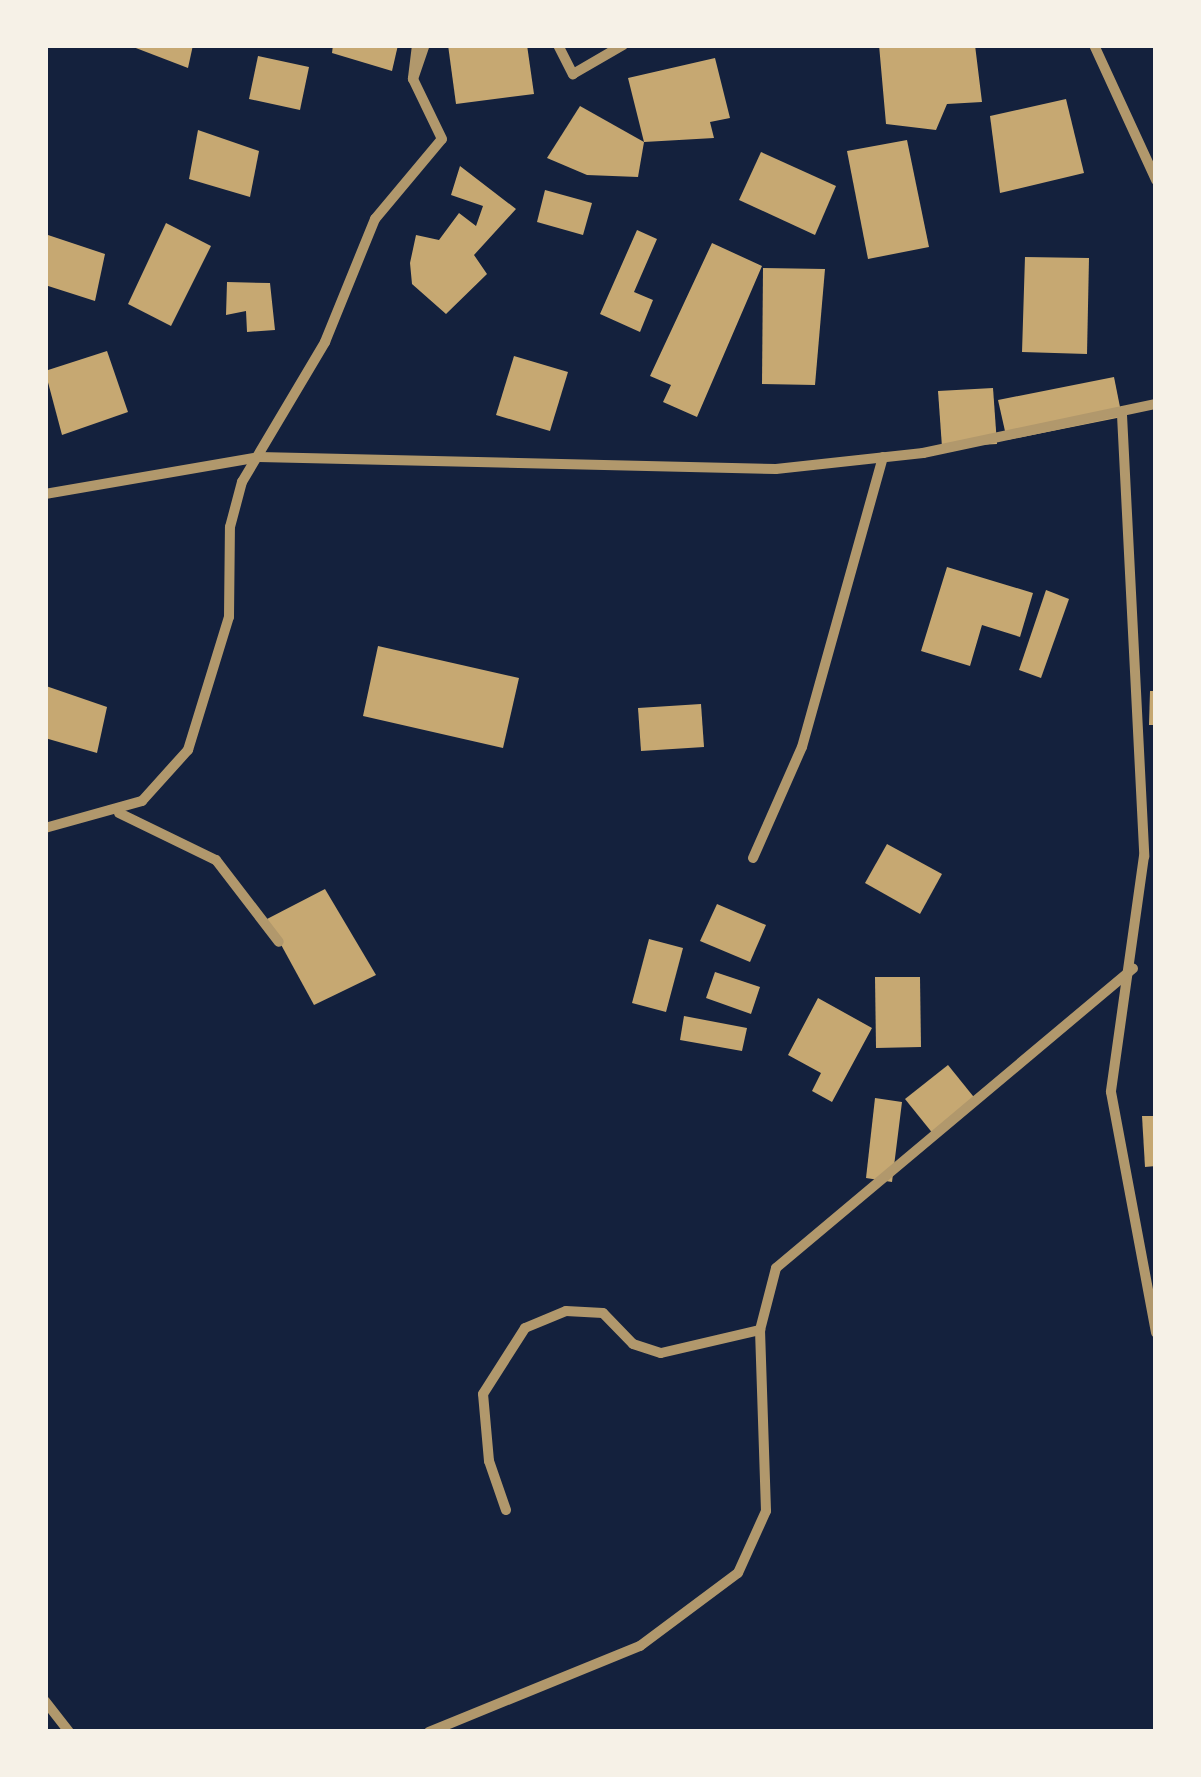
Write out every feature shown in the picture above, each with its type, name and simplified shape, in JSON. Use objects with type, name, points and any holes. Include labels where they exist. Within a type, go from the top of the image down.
[{"type":"street","points":[[45,828],[119,813],[163,782],[205,711],[229,617],[230,527],[260,457],[325,342],[374,220],[442,138],[413,79],[417,45]]},
{"type":"street","points":[[413,79],[425,45]]},
{"type":"street","points":[[558,45],[572,74],[622,45]]},
{"type":"street","points":[[1094,45],[1156,180]]},
{"type":"street","points":[[45,494],[260,457],[668,471],[883,458],[1122,415],[1156,404]]},
{"type":"street","points":[[1122,415],[1145,746],[1133,968],[1112,1092],[1156,1333]]},
{"type":"street","points":[[754,858],[802,746],[883,458]]},
{"type":"street","points":[[119,813],[216,860],[279,942]]},
{"type":"street","points":[[428,1732],[640,1646],[738,1573],[768,1496],[760,1330],[776,1268],[796,1243],[1133,968]]},
{"type":"street","points":[[506,1510],[489,1461],[483,1394],[525,1328],[566,1311],[602,1313],[632,1344],[661,1353],[760,1330]]},
{"type":"street","points":[[45,1700],[69,1732]]},
{"type":"building","points":[[128,45],[193,45],[188,68]]},
{"type":"building","points":[[333,45],[398,45],[392,71],[332,53]]},
{"type":"building","points":[[448,45],[527,45],[534,94],[456,104]]},
{"type":"building","points":[[879,45],[975,45],[982,102],[947,104],[936,130],[886,124]]},
{"type":"building","points":[[258,56],[309,67],[300,110],[249,99]]},
{"type":"building","points":[[715,58],[730,118],[710,122],[714,138],[644,142],[628,78]]},
{"type":"building","points":[[1066,99],[1084,173],[1000,193],[990,116]]},
{"type":"building","points":[[580,106],[644,142],[638,177],[587,175],[547,158]]},
{"type":"building","points":[[198,130],[259,151],[250,197],[189,179]]},
{"type":"building","points":[[907,140],[929,247],[868,259],[847,151]]},
{"type":"building","points":[[761,152],[836,186],[815,235],[739,200]]},
{"type":"building","points":[[460,166],[516,209],[474,255],[487,274],[446,314],[412,284],[410,263],[416,235],[439,240],[459,213],[476,226],[483,206],[451,195]]},
{"type":"building","points":[[545,190],[592,203],[583,235],[537,222]]},
{"type":"building","points":[[166,223],[211,246],[171,326],[128,304]]},
{"type":"building","points":[[637,230],[657,239],[634,292],[653,300],[640,332],[600,314]]},
{"type":"building","points":[[45,234],[105,254],[95,301],[45,285]]},
{"type":"building","points":[[712,243],[762,266],[697,417],[663,402],[671,385],[650,376]]},
{"type":"building","points":[[1025,257],[1089,258],[1087,354],[1022,352]]},
{"type":"building","points":[[763,268],[825,269],[815,385],[762,384]]},
{"type":"building","points":[[227,282],[270,283],[275,330],[247,332],[246,311],[226,315]]},
{"type":"building","points":[[107,351],[128,412],[62,435],[45,371]]},
{"type":"building","points":[[514,356],[568,372],[550,431],[496,415]]},
{"type":"building","points":[[1114,377],[1122,417],[1007,440],[998,400]]},
{"type":"building","points":[[993,388],[997,444],[942,447],[938,391]]},
{"type":"building","points":[[947,567],[1033,593],[1020,637],[982,625],[970,666],[921,651]]},
{"type":"building","points":[[1046,590],[1069,599],[1041,678],[1019,670]]},
{"type":"building","points":[[378,646],[519,678],[503,748],[363,716]]},
{"type":"building","points":[[46,686],[107,707],[97,753],[45,738]]},
{"type":"building","points":[[1150,691],[1156,691],[1156,725],[1149,725]]},
{"type":"building","points":[[701,704],[704,747],[641,751],[638,708]]},
{"type":"building","points":[[887,844],[942,874],[920,914],[865,883]]},
{"type":"building","points":[[325,889],[376,975],[314,1005],[267,919]]},
{"type":"building","points":[[717,904],[766,925],[750,962],[700,941]]},
{"type":"building","points":[[649,939],[683,948],[666,1012],[632,1003]]},
{"type":"building","points":[[715,972],[760,987],[751,1014],[706,998]]},
{"type":"building","points":[[875,977],[920,977],[921,1047],[876,1048]]},
{"type":"building","points":[[818,998],[872,1028],[832,1102],[812,1091],[821,1073],[788,1055]]},
{"type":"building","points":[[684,1016],[747,1028],[742,1051],[680,1040]]},
{"type":"building","points":[[948,1065],[977,1101],[934,1135],[905,1099]]},
{"type":"building","points":[[875,1098],[902,1102],[892,1182],[866,1178]]},
{"type":"building","points":[[1142,1116],[1156,1116],[1156,1166],[1145,1167]]}]
